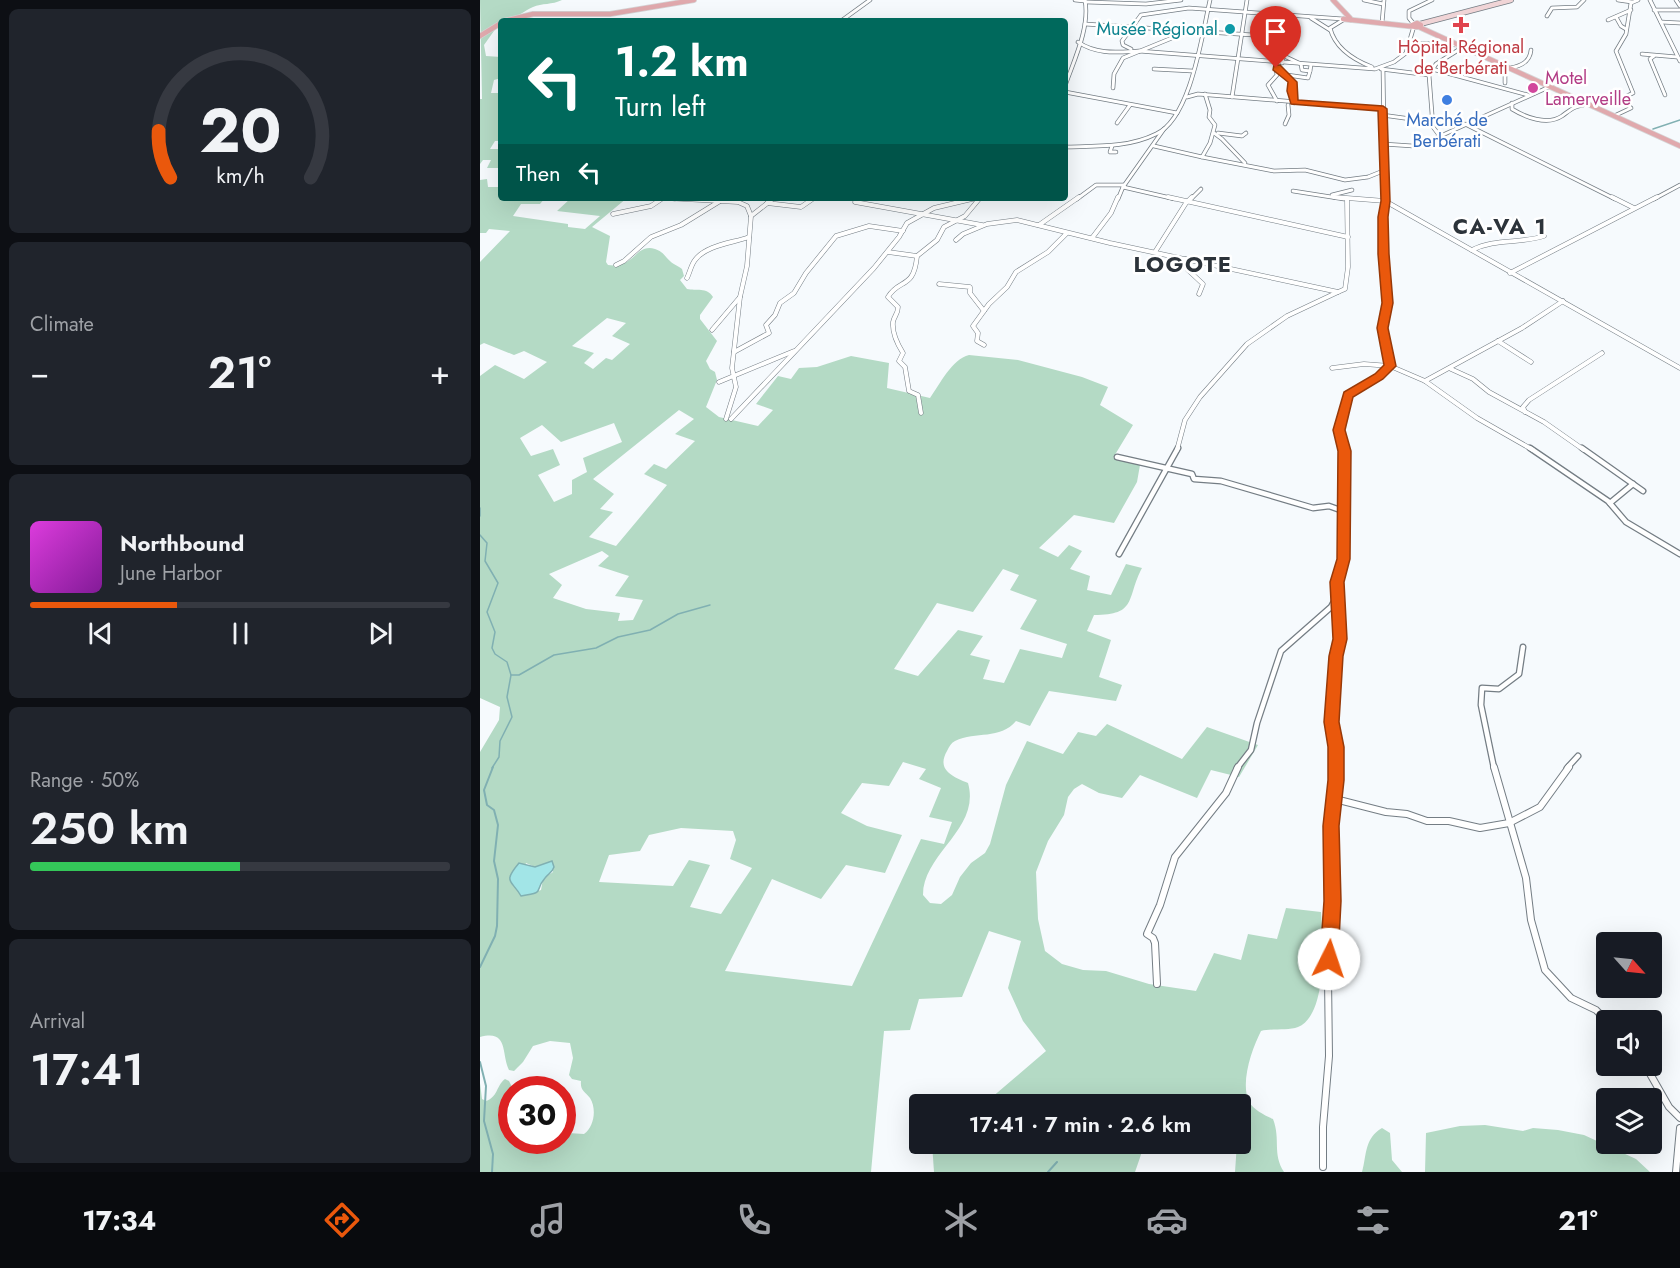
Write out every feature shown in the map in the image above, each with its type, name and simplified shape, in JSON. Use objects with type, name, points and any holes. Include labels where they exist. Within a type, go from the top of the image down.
[{"type":"main road","points":[[518,18],[533,14],[614,14],[694,0]]},
{"type":"main road","points":[[1333,0],[1343,18],[1416,25],[1680,146]]},
{"type":"main road","points":[[480,36],[498,25]]},
{"type":"street","points":[[845,18],[870,0]]},
{"type":"street","points":[[1075,0],[1099,4],[1154,6],[1181,0]]},
{"type":"street","points":[[1092,238],[1113,210],[1123,186],[1187,98],[1195,56],[1210,0]]},
{"type":"street","points":[[1232,97],[1247,0]]},
{"type":"street","points":[[1364,0],[1383,2],[1382,23]]},
{"type":"street","points":[[1416,25],[1409,11],[1432,0]]},
{"type":"street","points":[[1381,69],[1406,53],[1410,32],[1416,25],[1511,0]]},
{"type":"street","points":[[1547,16],[1552,8],[1576,7],[1584,0]]},
{"type":"street","points":[[1618,0],[1632,2],[1638,0]]},
{"type":"street","points":[[1642,54],[1679,59],[1674,44],[1650,0]]},
{"type":"street","points":[[1654,10],[1680,8],[1676,0]]},
{"type":"street","points":[[1068,76],[1084,24],[1086,1]]},
{"type":"street","points":[[1614,116],[1630,110],[1630,106],[1621,99],[1633,93],[1616,51],[1626,36],[1632,2]]},
{"type":"street","points":[[1138,51],[1122,43],[1131,26],[1144,14],[1183,8],[1343,18]]},
{"type":"street","points":[[1608,20],[1630,10]]},
{"type":"street","points":[[1277,101],[1268,85],[1277,75],[1279,64],[1284,56],[1286,15]]},
{"type":"street","points":[[1309,17],[1330,30],[1334,39],[1353,57],[1381,69]]},
{"type":"street","points":[[1330,30],[1343,18]]},
{"type":"street","points":[[1616,18],[1626,29]]},
{"type":"street","points":[[1661,22],[1680,23]]},
{"type":"street","points":[[1084,24],[1285,37]]},
{"type":"street","points":[[1113,88],[1114,74],[1123,58],[1204,25]]},
{"type":"street","points":[[1078,42],[1083,47],[1096,50],[1381,69],[1429,75]]},
{"type":"street","points":[[1409,43],[1461,46]]},
{"type":"street","points":[[1439,135],[1433,127],[1429,75],[1432,69],[1461,46]]},
{"type":"street","points":[[1493,70],[1525,63],[1532,55],[1532,50]]},
{"type":"street","points":[[1284,56],[1301,64]]},
{"type":"street","points":[[1654,56],[1650,59],[1665,95]]},
{"type":"street","points":[[1068,65],[1072,62]]},
{"type":"street","points":[[1279,64],[1285,75],[1293,82],[1289,115],[1285,124]]},
{"type":"street","points":[[1301,64],[1302,70],[1310,71]]},
{"type":"street","points":[[1285,75],[1308,78],[1311,65]]},
{"type":"street","points":[[1505,83],[1508,68]]},
{"type":"street","points":[[1154,69],[1192,70]]},
{"type":"street","points":[[1381,69],[1385,201],[1383,217],[1388,303],[1383,328],[1390,366]]},
{"type":"street","points":[[1432,69],[1529,96]]},
{"type":"street","points":[[1383,144],[1419,145],[1549,87]]},
{"type":"street","points":[[1189,90],[1198,94]]},
{"type":"street","points":[[1068,93],[1178,113]]},
{"type":"street","points":[[1187,98],[1205,94],[1383,109]]},
{"type":"street","points":[[1202,157],[1215,133],[1215,125],[1209,117],[1211,113],[1205,94]]},
{"type":"street","points":[[1512,103],[1512,109],[1515,112],[1543,121],[1556,120],[1571,107],[1587,104]]},
{"type":"street","points":[[1117,123],[1130,105]]},
{"type":"street","points":[[1382,115],[1433,122]]},
{"type":"street","points":[[1465,124],[1634,208]]},
{"type":"street","points":[[1068,147],[1112,146],[1148,137],[1165,128]]},
{"type":"street","points":[[1215,133],[1242,136],[1246,133]]},
{"type":"street","points":[[1215,133],[1224,138],[1234,154],[1247,165]]},
{"type":"street","points":[[1112,146],[1110,152],[1116,152]]},
{"type":"street","points":[[1154,146],[1274,171],[1305,170],[1345,180],[1368,177],[1383,171]]},
{"type":"street","points":[[1040,225],[1076,197],[1096,185],[1123,186],[1186,203],[1348,237]]},
{"type":"street","points":[[1510,273],[1680,185]]},
{"type":"street","points":[[1155,252],[1186,203],[1202,189]]},
{"type":"street","points":[[1329,196],[1352,190]]},
{"type":"street","points":[[1293,191],[1347,199],[1385,201],[1680,368]]},
{"type":"street","points":[[1119,554],[1168,469],[1181,442],[1185,420],[1200,397],[1247,344],[1287,316],[1346,289],[1347,199]]},
{"type":"street","points":[[613,213],[651,206],[659,201]]},
{"type":"street","points":[[616,265],[624,261],[651,237],[681,225],[720,201],[743,203],[749,209],[747,266],[740,297],[732,376],[736,387],[729,419],[888,252],[908,223],[934,208],[965,201]]},
{"type":"street","points":[[750,216],[770,201]]},
{"type":"street","points":[[767,203],[801,207],[810,201]]},
{"type":"street","points":[[921,413],[918,395],[909,391],[905,367],[899,361],[903,353],[897,343],[893,322],[898,314],[898,307],[888,297],[892,290],[904,286],[912,279],[917,256],[937,240],[943,228],[958,222],[976,201]]},
{"type":"street","points":[[855,202],[982,225],[1017,220],[1186,260],[1338,292]]},
{"type":"street","points":[[956,240],[982,225]]},
{"type":"street","points":[[735,352],[769,333],[766,325],[775,315],[780,303],[794,293],[834,237],[869,226],[903,231]]},
{"type":"street","points":[[984,345],[977,341],[978,333],[973,326],[984,310],[1007,287],[1016,272],[1048,252],[1067,233]]},
{"type":"street","points":[[1472,250],[1488,241],[1535,239],[1544,236]]},
{"type":"street","points":[[687,278],[694,261],[702,254],[749,237]]},
{"type":"street","points":[[888,252],[917,256]]},
{"type":"street","points":[[1186,260],[1188,270],[1203,284],[1199,294]]},
{"type":"street","points":[[939,284],[970,287],[970,293],[984,310]]},
{"type":"street","points":[[712,330],[740,297]]},
{"type":"street","points":[[1425,381],[1451,369],[1563,301]]},
{"type":"street","points":[[1498,341],[1531,362]]},
{"type":"street","points":[[719,382],[796,350]]},
{"type":"street","points":[[1526,413],[1523,407],[1529,400],[1602,353]]},
{"type":"street","points":[[1332,368],[1364,364],[1390,366],[1425,381],[1477,418],[1517,440],[1610,503],[1626,522],[1680,554]]},
{"type":"street","points":[[1323,1167],[1323,1127],[1329,1056],[1328,978],[1333,901],[1331,826],[1335,799],[1336,747],[1331,722],[1336,656],[1340,639],[1338,579],[1343,559],[1345,451],[1339,430],[1345,402],[1351,391],[1379,376],[1390,366]]},
{"type":"street","points":[[1451,369],[1473,379],[1489,392],[1544,422],[1643,491]]},
{"type":"street","points":[[1117,457],[1192,474],[1194,479],[1221,481],[1312,508],[1329,506],[1343,511]]},
{"type":"street","points":[[1610,503],[1633,484]]},
{"type":"street","points":[[1157,984],[1155,943],[1153,938],[1147,934],[1160,905],[1174,857],[1226,793],[1235,771],[1251,750],[1257,723],[1281,651],[1331,607],[1338,594]]},
{"type":"street","points":[[1523,647],[1519,674],[1499,689],[1482,688],[1481,705],[1491,745],[1494,774],[1526,878],[1531,920],[1545,970],[1571,998],[1596,1010]]},
{"type":"street","points":[[1335,799],[1386,812],[1407,814],[1427,821],[1449,821],[1480,828],[1509,823],[1540,807],[1559,778],[1578,756]]},
{"type":"street","points":[[1652,1076],[1664,1101],[1680,1118]]},
{"type":"street","points":[[1676,1172],[1680,1128]]},
{"type":"green space","points":[[480,0],[562,0],[536,6],[513,18],[498,18],[498,25],[484,45],[486,56],[498,57],[498,79],[494,80],[491,93],[498,93],[498,141],[495,141],[490,149],[498,149],[498,168],[487,168],[491,160],[483,160],[480,164],[480,99],[482,99]]},
{"type":"green space","points":[[487,179],[488,187],[498,187],[498,201],[542,201],[540,204],[521,204],[513,216],[568,224],[568,227],[585,229],[600,216],[557,211],[568,201],[623,201],[592,227],[610,236],[606,262],[608,265],[624,263],[638,252],[648,248],[655,249],[682,269],[684,276],[680,280],[687,289],[705,291],[713,297],[700,315],[700,319],[717,341],[706,361],[710,369],[715,372],[717,380],[706,407],[719,417],[758,426],[773,410],[756,404],[778,376],[791,379],[799,368],[817,367],[851,356],[889,363],[887,388],[930,398],[957,361],[969,355],[1018,360],[1082,377],[1108,387],[1100,405],[1133,425],[1113,458],[1140,465],[1137,482],[1114,523],[1074,515],[1039,548],[1058,557],[1069,545],[1082,551],[1070,569],[1090,576],[1087,590],[1111,595],[1126,564],[1142,568],[1124,608],[1118,612],[1094,615],[1087,631],[1111,640],[1099,677],[1122,685],[1116,701],[1049,691],[1030,726],[1016,721],[1003,731],[963,738],[951,744],[944,758],[945,768],[952,775],[968,783],[970,799],[959,828],[932,866],[925,880],[923,895],[930,903],[941,904],[952,895],[960,877],[971,863],[985,853],[990,844],[1006,785],[1027,741],[1063,754],[1078,732],[1096,736],[1107,724],[1182,759],[1207,727],[1258,745],[1239,777],[1211,770],[1197,798],[1140,775],[1122,798],[1099,793],[1082,784],[1068,797],[1064,815],[1048,841],[1036,872],[1038,919],[1045,951],[1062,964],[1083,970],[1106,971],[1149,984],[1196,991],[1214,953],[1241,960],[1248,934],[1277,939],[1286,908],[1321,912],[1322,975],[1315,1008],[1308,1020],[1298,1027],[1261,1031],[1246,1075],[1247,1094],[996,1094],[1046,1051],[1023,1021],[1008,988],[1021,941],[989,931],[962,997],[919,999],[910,1030],[884,1031],[871,1172],[480,1172],[480,1083],[482,1099],[486,1101],[493,1097],[498,1088],[498,1154],[576,1154],[576,1134],[584,1134],[587,1131],[594,1112],[590,1098],[582,1089],[581,1081],[576,1080],[576,1076],[569,1075],[573,1058],[570,1043],[550,1041],[533,1046],[514,1071],[509,1070],[500,1040],[489,1035],[480,1037],[480,752],[499,720],[500,707],[480,698],[480,376],[495,365],[524,379],[547,362],[524,351],[514,355],[484,343],[480,345],[480,262],[510,231],[489,229],[486,233],[480,233],[480,180]],"holes":[[[607,318],[626,323],[612,336],[630,344],[612,360],[606,358],[593,369],[584,363],[594,353],[572,346]],[[679,410],[694,419],[675,434],[695,441],[666,469],[654,464],[644,474],[667,485],[616,546],[589,537],[613,512],[600,509],[614,494],[593,479]],[[614,423],[622,442],[583,458],[587,472],[572,480],[572,494],[554,502],[538,475],[560,465],[553,449],[531,456],[520,438],[542,425],[561,442]],[[602,551],[609,556],[598,566],[629,576],[615,596],[643,600],[633,620],[618,621],[620,613],[586,609],[553,598],[562,585],[549,574]],[[1003,569],[1019,575],[1010,590],[1037,600],[1020,629],[1067,644],[1062,658],[1020,649],[1004,683],[983,679],[990,660],[970,655],[983,636],[958,630],[918,676],[894,669],[937,603],[973,612]],[[903,762],[926,769],[919,779],[941,788],[929,817],[952,822],[944,844],[921,839],[852,986],[725,971],[772,879],[821,899],[846,865],[885,873],[902,835],[867,826],[841,813],[862,783],[889,786]],[[681,828],[733,831],[736,840],[730,859],[752,868],[721,914],[690,907],[710,865],[689,860],[673,886],[599,882],[609,855],[640,851],[649,835]],[[552,862],[553,872],[543,879],[541,890],[521,896],[518,891],[526,863],[535,867]]]},
{"type":"green space","points":[[1251,1104],[1256,1110],[1273,1119],[1278,1159],[1284,1172],[1235,1172],[1236,1154],[1251,1154]]},
{"type":"green space","points":[[1485,1125],[1523,1131],[1533,1128],[1584,1135],[1596,1141],[1596,1154],[1625,1154],[1636,1159],[1650,1172],[1425,1172],[1426,1133],[1460,1126]]},
{"type":"green space","points":[[1382,1128],[1390,1133],[1392,1160],[1402,1172],[1362,1172],[1369,1142]]},
{"type":"green space","points":[[933,1154],[1141,1154],[1135,1172],[934,1172]]},
{"type":"water","points":[[552,861],[554,867],[538,891],[521,896],[510,881],[511,874],[519,863],[535,867]]},
{"type":"waterway","points":[[1653,129],[1680,120]]},
{"type":"waterway","points":[[480,508],[480,516]]},
{"type":"waterway","points":[[480,535],[487,543],[485,561],[498,583],[487,612],[495,632],[492,648],[495,654],[507,662],[511,675]]},
{"type":"waterway","points":[[511,675],[519,675],[554,655],[596,648],[618,637],[650,630],[678,614],[710,605]]},
{"type":"waterway","points":[[492,768],[499,757],[500,741],[512,717],[507,697],[511,675]]},
{"type":"waterway","points":[[480,967],[495,936],[497,926],[498,879],[494,861],[498,825],[494,810],[487,805],[484,790],[493,767]]},
{"type":"waterway","points":[[480,1062],[486,1086],[484,1121],[493,1154],[492,1172]]},
{"type":"waterway","points":[[1048,1172],[1057,1162]]},
{"type":"place","name":"Hôpital Régional de Berbérati","points":[[1461,25]]},
{"type":"place","name":"Musée Régional","points":[[1230,29]]},
{"type":"place","name":"Motel Lamerveille","points":[[1533,88]]},
{"type":"place","name":"Marché de Berbérati","points":[[1447,100]]},
{"type":"district","name":"CA-VA 1","points":[[1500,226]]},
{"type":"district","name":"LOGOTE","points":[[1183,264]]},
{"type":"route","points":[[1276,68],[1277,66],[1293,82],[1291,91],[1294,103],[1383,109],[1385,201],[1383,217],[1388,303],[1383,328],[1390,366],[1365,385],[1351,391],[1345,402],[1344,418],[1339,430],[1345,451],[1343,559],[1342,570],[1337,582],[1340,639],[1336,656],[1331,722],[1336,747],[1336,780],[1331,826],[1330,857],[1333,901],[1329,959]]}]
